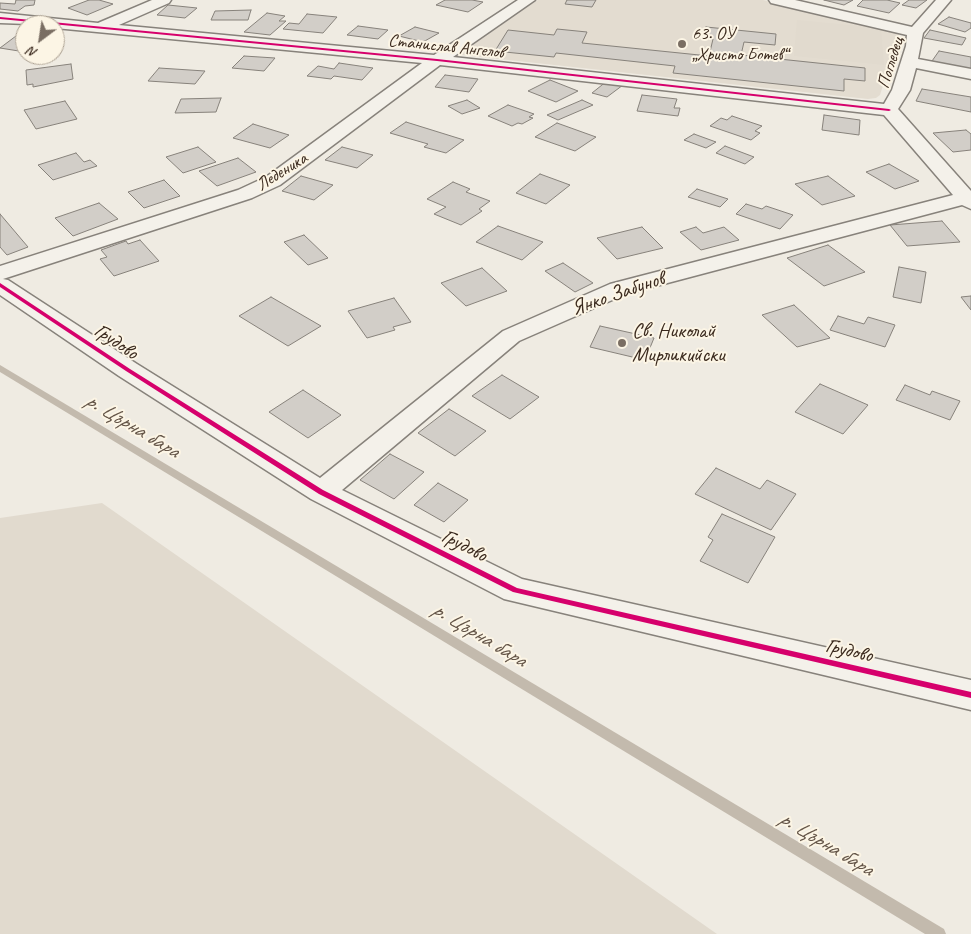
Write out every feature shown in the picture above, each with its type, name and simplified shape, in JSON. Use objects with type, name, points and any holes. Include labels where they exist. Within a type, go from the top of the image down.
[{"type":"street","points":[[98,28],[164,0]]},
{"type":"street","name":"Леденика","points":[[0,273],[245,194],[273,181],[437,60],[528,0]]},
{"type":"street","points":[[776,0],[915,32]]},
{"type":"street","name":"Погледец","points":[[944,0],[935,7],[915,32],[911,62],[901,90],[889,110],[968,201]]},
{"type":"street","name":"Станислав Ангелов","points":[[4,22],[98,28],[437,60],[889,110]]},
{"type":"street","points":[[911,62],[971,74]]},
{"type":"street","name":"Янко Забунов","points":[[321,492],[510,336],[618,289],[968,201]]},
{"type":"street","name":"Грудово","points":[[0,285],[128,370],[321,492],[515,590],[971,696]]},
{"type":"shaded area","name":"63. ОУ „Христо Ботев“","points":[[538,0],[763,0],[888,28],[899,34],[880,95],[876,98],[868,99],[453,54]]},
{"type":"shaded area","points":[[797,20],[881,28],[884,65],[794,56]]},
{"type":"shaded area","points":[[102,503],[717,934],[0,934],[0,518]]},
{"type":"building","points":[[16,0],[35,0],[34,5],[25,6],[18,11],[0,9],[0,3],[15,4]]},
{"type":"building","points":[[89,0],[99,0],[113,4],[87,15],[68,8]]},
{"type":"building","points":[[445,0],[483,2],[468,12],[436,5]]},
{"type":"building","points":[[567,0],[596,0],[592,7],[565,4]]},
{"type":"building","points":[[824,0],[853,0],[844,5]]},
{"type":"building","points":[[863,0],[887,0],[900,3],[889,13],[857,6]]},
{"type":"building","points":[[909,0],[927,0],[916,8],[902,5]]},
{"type":"building","points":[[168,5],[197,8],[185,18],[157,15]]},
{"type":"building","points":[[251,10],[248,20],[211,20],[215,11]]},
{"type":"building","points":[[267,13],[285,16],[279,21],[286,21],[270,35],[244,32]]},
{"type":"building","points":[[307,14],[337,17],[323,33],[283,29],[289,23],[299,24]]},
{"type":"building","points":[[949,17],[971,23],[971,28],[965,32],[938,24]]},
{"type":"building","points":[[358,26],[388,30],[378,39],[347,35]]},
{"type":"building","points":[[415,27],[439,33],[423,42],[399,36]]},
{"type":"building","points":[[706,27],[776,34],[775,45],[744,42],[741,55],[865,68],[865,81],[844,79],[844,91],[673,73],[675,66],[556,53],[554,57],[495,51],[508,30],[554,35],[557,29],[587,32],[582,43],[709,56],[713,39],[703,38]]},
{"type":"building","points":[[930,30],[966,38],[962,45],[924,38]]},
{"type":"building","points":[[15,37],[15,50],[0,48]]},
{"type":"building","points":[[939,51],[971,57],[971,70],[932,61]]},
{"type":"building","points":[[244,56],[275,58],[264,71],[232,68]]},
{"type":"building","points":[[339,63],[373,68],[362,80],[334,76],[331,79],[307,76],[318,66],[334,69]]},
{"type":"building","points":[[71,64],[73,79],[33,87],[33,84],[27,85],[26,70]]},
{"type":"building","points":[[159,68],[205,71],[195,84],[148,81]]},
{"type":"building","points":[[445,75],[478,79],[469,92],[435,87]]},
{"type":"building","points":[[550,80],[578,91],[556,102],[528,91]]},
{"type":"building","points":[[607,81],[623,85],[607,97],[592,93]]},
{"type":"building","points":[[922,89],[971,97],[971,112],[916,101]]},
{"type":"building","points":[[642,95],[677,99],[674,108],[680,108],[678,116],[637,111]]},
{"type":"building","points":[[221,98],[216,112],[175,113],[181,99]]},
{"type":"building","points":[[467,100],[480,108],[462,114],[448,106]]},
{"type":"building","points":[[582,100],[593,105],[558,120],[547,115]]},
{"type":"building","points":[[65,101],[77,119],[36,129],[24,110]]},
{"type":"building","points":[[508,105],[534,114],[529,117],[533,118],[522,124],[518,123],[512,126],[488,116]]},
{"type":"building","points":[[824,115],[860,120],[859,135],[822,130]]},
{"type":"building","points":[[732,116],[762,126],[755,131],[760,133],[751,140],[710,126],[721,118],[727,120]]},
{"type":"building","points":[[406,122],[464,140],[446,153],[424,147],[428,144],[390,133]]},
{"type":"building","points":[[557,123],[596,137],[575,151],[535,137]]},
{"type":"building","points":[[253,124],[289,135],[270,148],[233,138]]},
{"type":"building","points":[[966,130],[971,134],[971,150],[953,152],[933,133]]},
{"type":"building","points":[[694,134],[716,142],[706,148],[684,140]]},
{"type":"building","points":[[725,146],[754,157],[745,164],[716,153]]},
{"type":"building","points":[[198,147],[216,162],[183,173],[166,157]]},
{"type":"building","points":[[342,147],[373,155],[357,168],[325,160]]},
{"type":"building","points":[[76,153],[84,162],[90,160],[97,166],[53,180],[38,165]]},
{"type":"building","points":[[238,158],[256,172],[217,186],[199,171]]},
{"type":"building","points":[[889,164],[919,181],[895,189],[866,172]]},
{"type":"building","points":[[540,174],[570,185],[546,204],[516,193]]},
{"type":"building","points":[[301,176],[333,185],[314,200],[282,191]]},
{"type":"building","points":[[828,176],[855,196],[822,205],[795,184]]},
{"type":"building","points":[[164,180],[180,196],[144,208],[128,192]]},
{"type":"building","points":[[453,182],[470,189],[466,192],[490,201],[479,209],[482,211],[461,225],[434,214],[446,207],[427,199]]},
{"type":"building","points":[[697,189],[728,199],[720,207],[688,197]]},
{"type":"building","points":[[99,203],[118,219],[73,236],[55,218]]},
{"type":"building","points":[[746,204],[762,209],[766,206],[793,215],[780,229],[736,214]]},
{"type":"building","points":[[0,214],[28,247],[7,255],[0,247]]},
{"type":"building","points":[[942,221],[960,242],[907,246],[890,225]]},
{"type":"building","points":[[498,226],[543,242],[522,260],[476,242]]},
{"type":"building","points":[[642,227],[663,248],[617,259],[597,238]]},
{"type":"building","points":[[696,227],[703,233],[724,227],[739,240],[701,250],[680,232]]},
{"type":"building","points":[[304,235],[328,258],[308,265],[284,242]]},
{"type":"building","points":[[140,240],[159,261],[114,276],[100,259],[107,257],[101,250],[126,241],[128,244]]},
{"type":"building","points":[[828,245],[865,272],[824,286],[787,258]]},
{"type":"building","points":[[563,263],[593,283],[575,292],[545,271]]},
{"type":"building","points":[[899,267],[926,272],[921,303],[893,297]]},
{"type":"building","points":[[482,268],[507,291],[466,306],[441,283]]},
{"type":"building","points":[[971,296],[971,310],[961,297]]},
{"type":"building","points":[[271,297],[321,326],[288,346],[239,316]]},
{"type":"building","points":[[394,298],[411,322],[393,327],[395,330],[367,338],[348,311]]},
{"type":"building","points":[[794,305],[830,338],[797,347],[762,315]]},
{"type":"building","points":[[838,316],[864,324],[868,317],[895,325],[885,347],[830,330]]},
{"type":"building","name":"Св. Николай Мирликийски","points":[[600,326],[654,338],[645,360],[590,347]]},
{"type":"building","points":[[502,375],[539,397],[510,419],[472,396]]},
{"type":"building","points":[[820,384],[868,405],[843,434],[795,412]]},
{"type":"building","points":[[905,385],[930,395],[932,391],[960,401],[950,420],[896,400]]},
{"type":"building","points":[[303,390],[341,415],[308,438],[269,412]]},
{"type":"building","points":[[449,409],[486,431],[455,456],[418,433]]},
{"type":"building","points":[[390,454],[424,472],[394,499],[360,480]]},
{"type":"building","points":[[716,468],[760,489],[767,480],[796,494],[771,530],[695,494]]},
{"type":"building","points":[[438,483],[468,500],[444,522],[414,505]]},
{"type":"building","points":[[722,514],[775,537],[748,583],[700,561],[713,540],[708,537]]},
{"type":"waterway","name":"р. Църна бара","points":[[0,368],[939,934]]},
{"type":"cycle path","points":[[0,18],[437,60],[889,110]]},
{"type":"cycle path","points":[[0,285],[128,370],[321,492],[515,590],[971,695]]},
{"type":"place","name":"63. ОУ „Христо Ботев“","points":[[682,44]]},
{"type":"place","name":"Св. Николай Мирликийски","points":[[622,343]]}]
